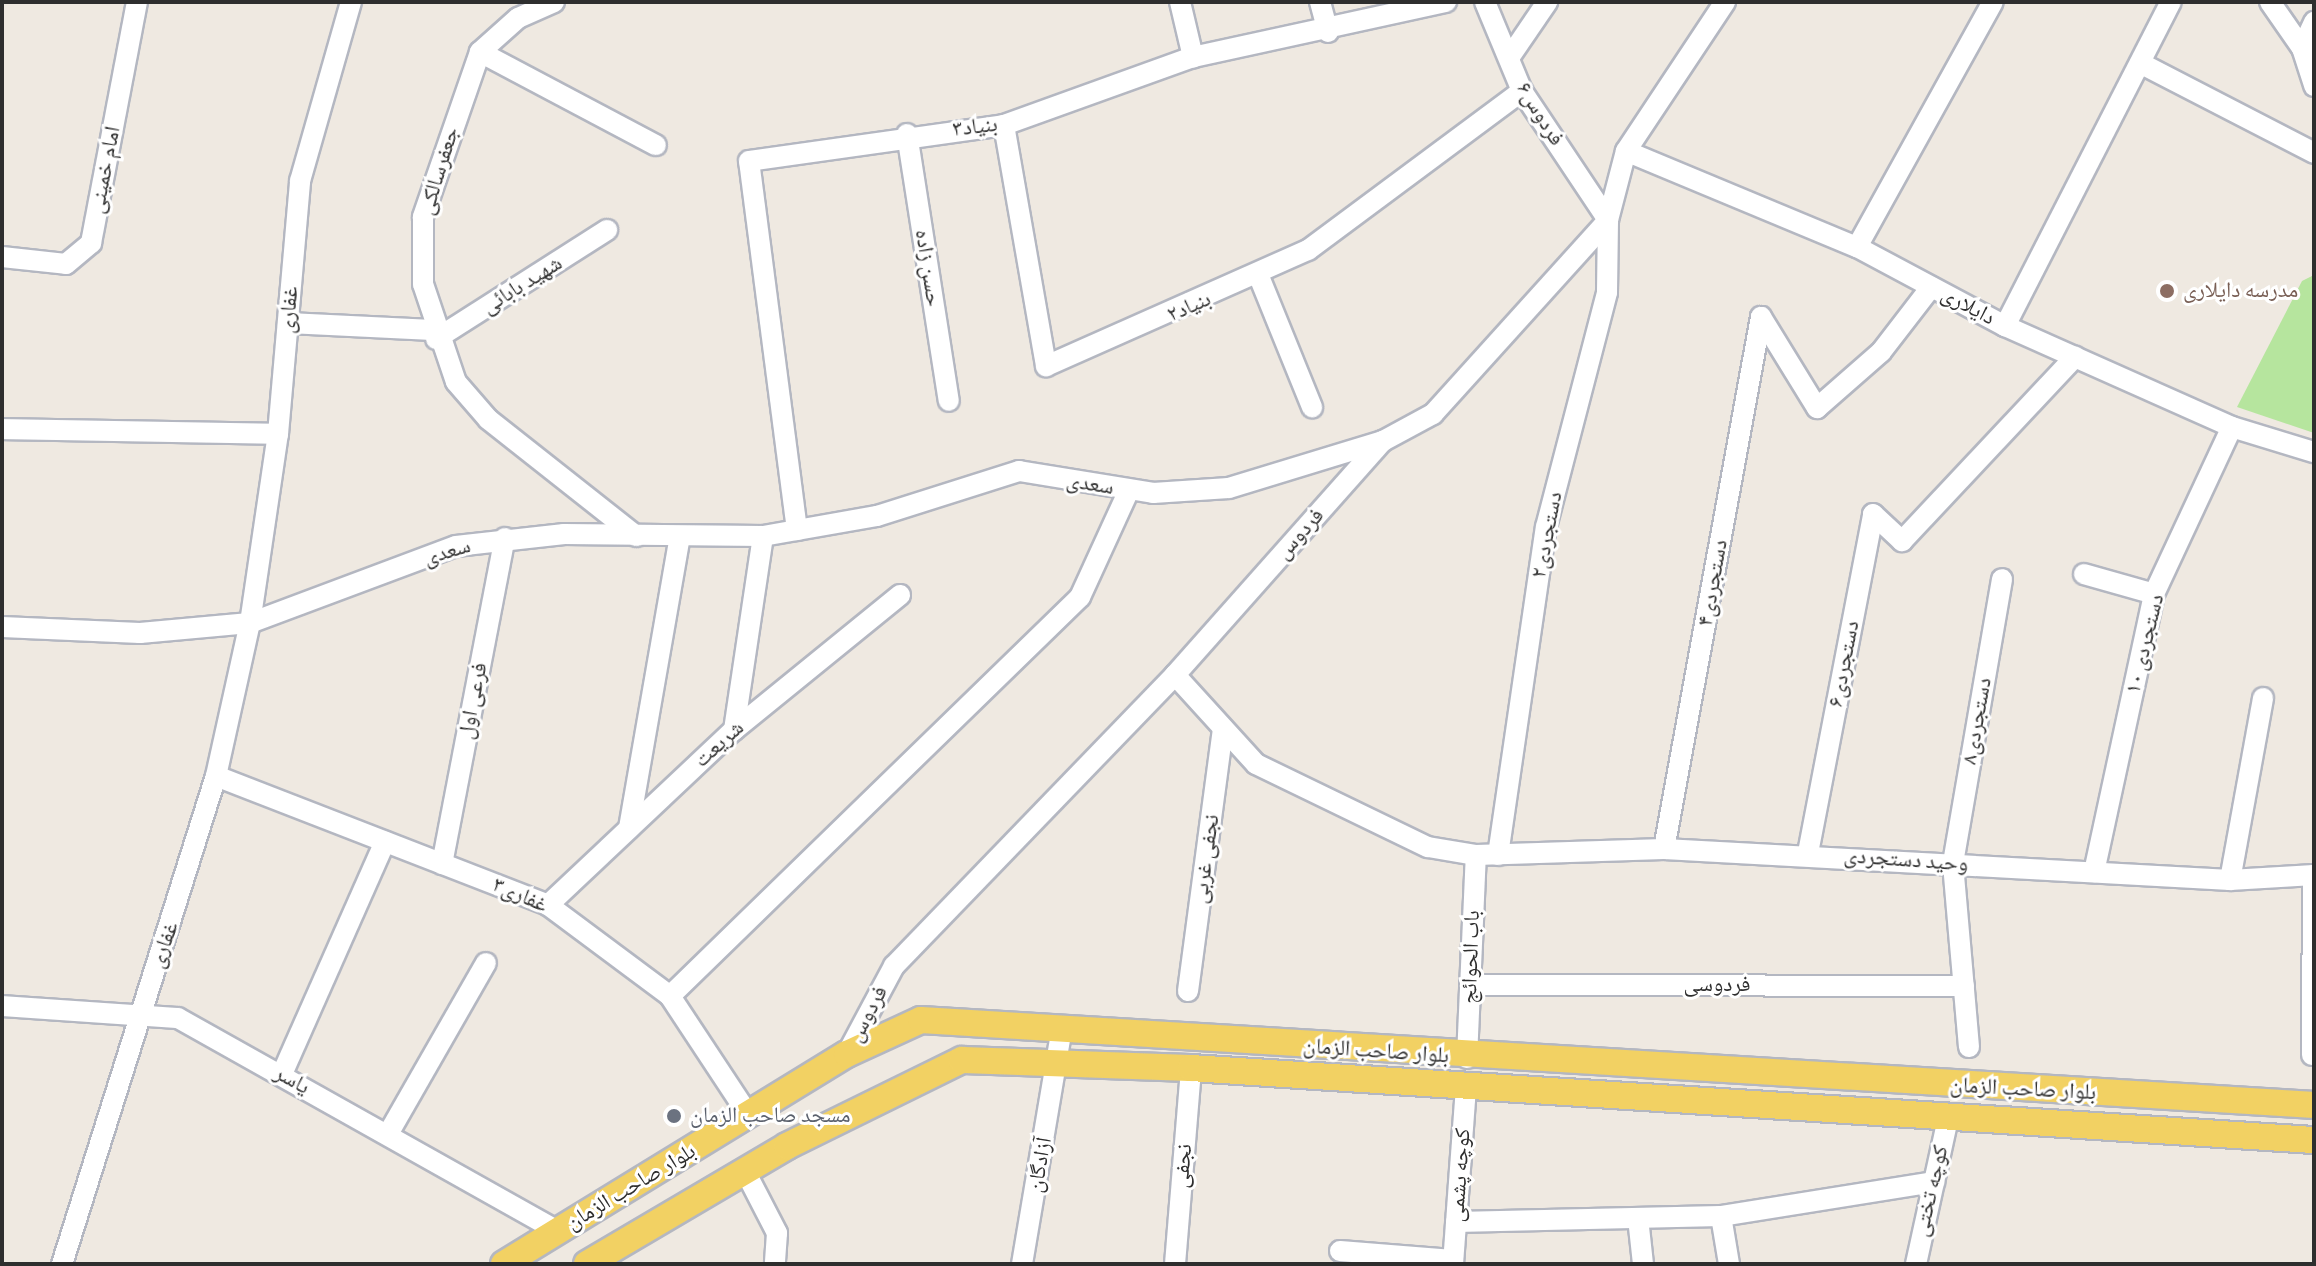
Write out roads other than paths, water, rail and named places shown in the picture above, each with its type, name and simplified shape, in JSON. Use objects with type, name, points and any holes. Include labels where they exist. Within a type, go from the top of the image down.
[{"type":"main road","name":"بلوار صاحب الزمان","points":[[504,1264],[847,1054],[921,1020],[1467,1058],[2314,1105]]},
{"type":"main road","name":"بلوار صاحب الزمان","points":[[587,1264],[745,1171],[962,1060],[1191,1068],[2314,1140]]},
{"type":"street","name":"امام خمینی","points":[[2,257],[66,264],[91,243],[137,2]]},
{"type":"street","name":"غفاری","points":[[62,1264],[216,776],[250,623],[278,434],[300,181],[351,2]]},
{"type":"street","name":"جعفرسالکی","points":[[554,2],[518,18],[480,52],[423,217],[435,334],[456,382],[488,419],[636,536]]},
{"type":"street","points":[[1180,2],[1193,57]]},
{"type":"street","points":[[1320,2],[1328,32]]},
{"type":"street","name":"بنیاد۳","points":[[797,530],[749,161],[907,134],[1004,125],[1193,57],[1328,32],[1446,2]]},
{"type":"street","name":"فردوس۶","points":[[1485,2],[1522,91],[1608,220]]},
{"type":"street","points":[[1509,58],[1547,2]]},
{"type":"street","name":"فردوس","points":[[847,1054],[894,966],[1175,675],[1383,441],[1433,414],[1608,220],[1626,151],[1725,2]]},
{"type":"street","points":[[1857,247],[1993,2]]},
{"type":"street","points":[[2005,326],[2171,2]]},
{"type":"street","points":[[2270,2],[2302,48],[2314,86]]},
{"type":"street","points":[[2302,48],[2314,22]]},
{"type":"street","points":[[480,52],[656,145]]},
{"type":"street","points":[[2140,63],[2314,153]]},
{"type":"street","name":"بنیاد۲","points":[[1004,125],[1046,366],[1308,250],[1522,91]]},
{"type":"street","name":"حسن زاده","points":[[907,134],[949,401]]},
{"type":"street","name":"دایلاری","points":[[1626,151],[1857,247],[2005,326],[2232,427],[2314,452]]},
{"type":"street","name":"دستجردی۲","points":[[1498,855],[1546,527],[1607,292],[1608,220]]},
{"type":"street","name":"شهید بابائی","points":[[435,334],[607,230]]},
{"type":"street","points":[[1258,274],[1312,407]]},
{"type":"street","name":"دستجردی۴","points":[[1664,849],[1761,317],[1817,408],[1881,352],[1931,287]]},
{"type":"street","points":[[288,323],[435,334]]},
{"type":"street","name":"دستجردی۶","points":[[1808,853],[1873,514],[1902,541],[2075,357]]},
{"type":"street","name":"دستجردی ۱۰","points":[[2094,872],[2154,594],[2232,427]]},
{"type":"street","points":[[2,429],[278,434]]},
{"type":"street","name":"سعدی","points":[[250,623],[456,546],[505,538],[763,536],[877,516],[1019,471],[1129,490],[1229,488],[1383,441]]},
{"type":"street","points":[[670,996],[1080,597],[1129,490]]},
{"type":"street","points":[[734,730],[763,536]]},
{"type":"street","points":[[629,828],[680,537]]},
{"type":"street","name":"فرعی اول","points":[[442,864],[505,538]]},
{"type":"street","points":[[2084,574],[2154,594]]},
{"type":"street","name":"دستجردی۸","points":[[1969,1047],[1953,863],[2002,579]]},
{"type":"street","name":"شریعت","points":[[548,905],[734,730],[900,595]]},
{"type":"street","points":[[2,627],[140,633],[250,623]]},
{"type":"street","points":[[1175,675],[1256,764],[1344,811],[1428,847],[1476,855]]},
{"type":"street","points":[[2230,880],[2263,698]]},
{"type":"street","name":"نجفی غربی","points":[[1188,991],[1223,728]]},
{"type":"street","name":"غفاری۳","points":[[216,776],[548,905],[670,996],[749,1116]]},
{"type":"street","points":[[282,1074],[385,842]]},
{"type":"street","name":"وحید دستجردی","points":[[1476,855],[1664,849],[1808,853],[2230,880],[2313,875]]},
{"type":"street","name":"باب الحوائج","points":[[1467,1058],[1476,855]]},
{"type":"street","points":[[2312,1055],[2313,875]]},
{"type":"street","points":[[388,1134],[486,963]]},
{"type":"street","name":"فردوسی","points":[[1470,985],[1964,986]]},
{"type":"street","name":"یاسر","points":[[2,1006],[178,1018],[558,1231]]},
{"type":"street","name":"آزادگان","points":[[1022,1264],[1062,1028]]},
{"type":"street","name":"نجفی","points":[[1175,1264],[1191,1068]]},
{"type":"street","name":"کوچه پشمی","points":[[1453,1262],[1466,1085]]},
{"type":"street","name":"کوچه تختی","points":[[1916,1264],[1948,1118]]},
{"type":"street","points":[[745,1171],[777,1233],[775,1264]]},
{"type":"street","points":[[1456,1222],[1721,1216],[1934,1182]]},
{"type":"street","points":[[1721,1216],[1729,1264]]},
{"type":"street","points":[[1638,1218],[1643,1264]]},
{"type":"street","points":[[1340,1251],[1453,1262]]},
{"type":"place","name":"مدرسه دایلاری","points":[[2167,291]]},
{"type":"place","name":"مسجد صاحب الزمان","points":[[674,1116]]}]
